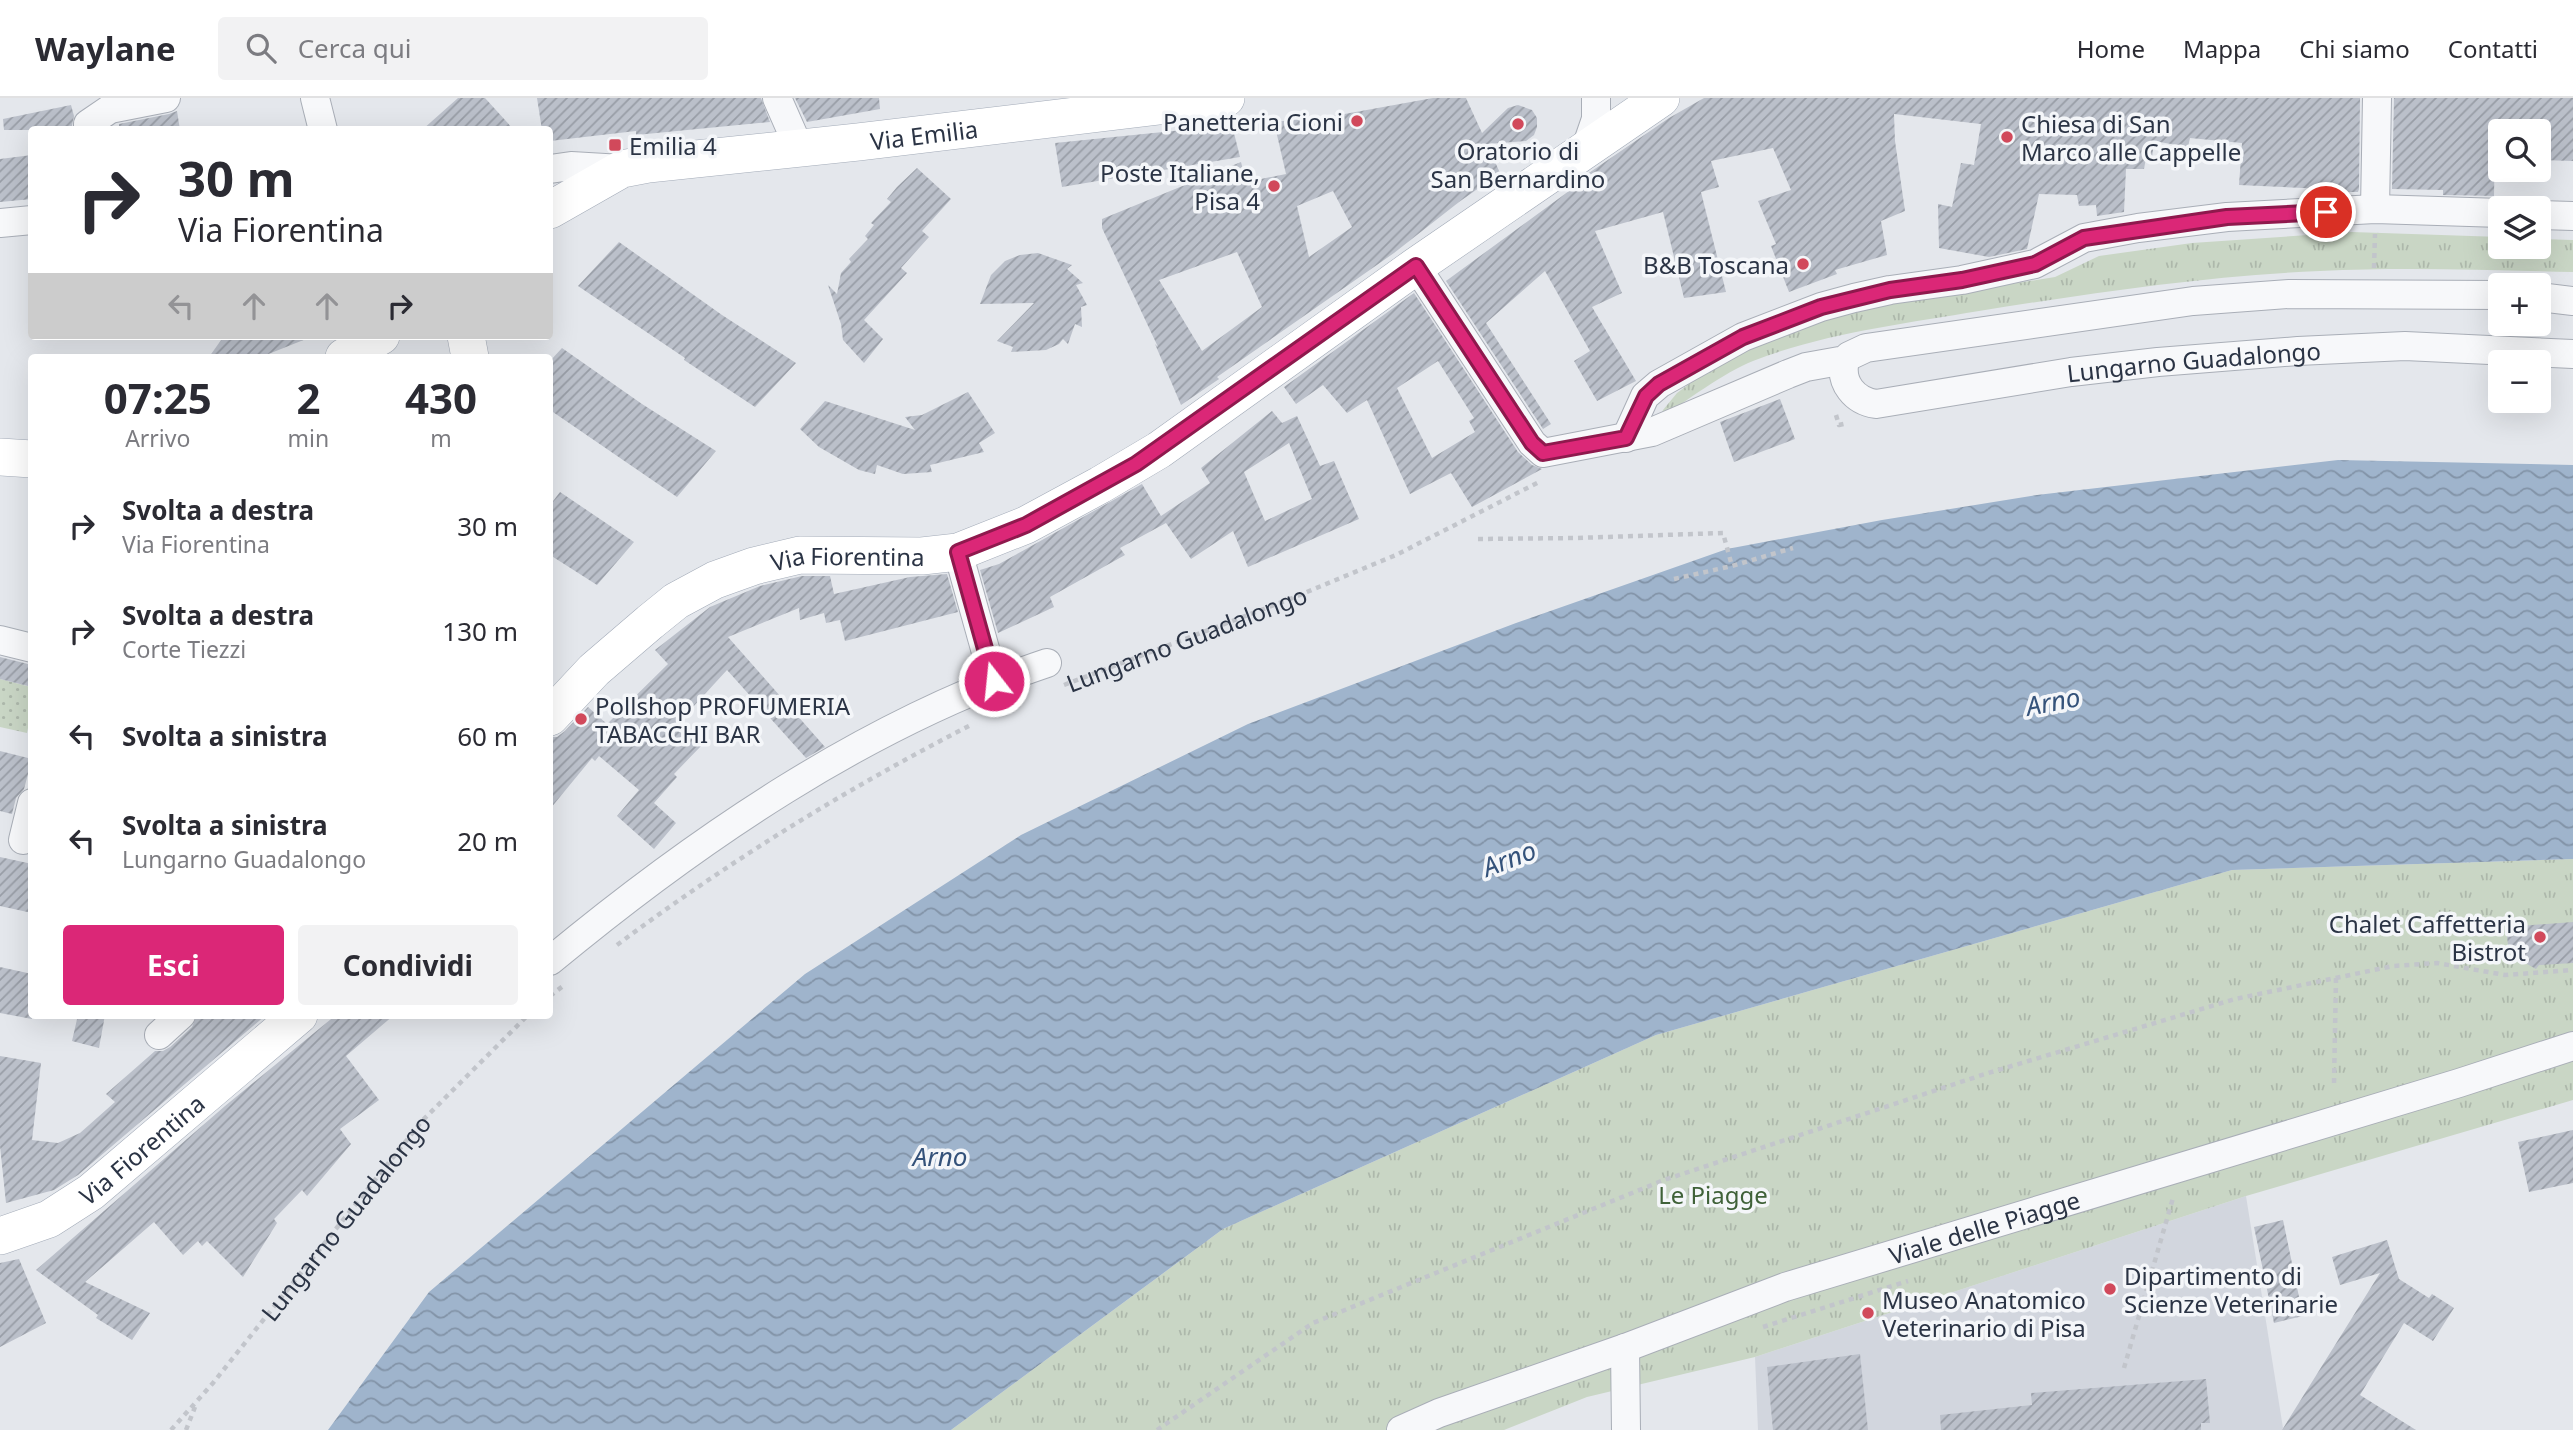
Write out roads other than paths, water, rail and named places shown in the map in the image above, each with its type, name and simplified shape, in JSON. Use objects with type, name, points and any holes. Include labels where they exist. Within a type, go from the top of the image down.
[{"type":"main road","name":"Via Emilia","points":[[553,208],[622,169],[648,164],[1226,98]]},
{"type":"main road","name":"Via Fiorentina","points":[[553,714],[594,670],[659,615],[676,601],[715,580],[754,566],[800,555],[922,556],[958,552],[1026,525],[1136,464],[1416,266],[1661,98]]},
{"type":"main road","points":[[349,354],[374,340]]},
{"type":"main road","points":[[0,457],[28,458]]},
{"type":"main road","name":"Via Fiorentina","points":[[0,1236],[49,1219],[83,1198],[151,1143],[272,1028],[291,1019]]},
{"type":"street","points":[[88,126],[110,109],[166,98]]},
{"type":"street","points":[[315,98],[322,126]]},
{"type":"street","points":[[777,98],[799,148]]},
{"type":"street","points":[[1585,151],[1595,119],[1595,98]]},
{"type":"street","points":[[2375,209],[2377,98]]},
{"type":"street","name":"Via Emilia","points":[[553,169],[571,166],[622,169]]},
{"type":"street","points":[[1626,438],[1646,396],[1659,384],[1743,337],[1821,307],[1890,290],[1962,280],[2035,264],[2084,238],[2124,230],[2227,217],[2375,209],[2488,213]]},
{"type":"street","points":[[2551,215],[2573,216]]},
{"type":"street","points":[[0,223],[28,220]]},
{"type":"street","points":[[1416,266],[1532,443],[1543,453],[1652,432],[1806,367],[1845,360],[1866,348],[2193,301],[2289,294],[2488,295]]},
{"type":"street","points":[[2551,299],[2573,300]]},
{"type":"street","name":"Lungarno Guadalongo","points":[[1845,360],[1844,376],[1852,393],[1876,404],[2084,370],[2298,351],[2405,346],[2573,354]]},
{"type":"street","points":[[958,552],[994,681]]},
{"type":"street","points":[[0,640],[28,647]]},
{"type":"street","points":[[553,959],[617,906],[696,850],[855,748],[994,681],[1050,676]]},
{"type":"street","points":[[18,839],[28,813]]},
{"type":"street","points":[[159,1035],[177,1019]]},
{"type":"street","name":"Viale delle Piagge","points":[[1401,1430],[1439,1413],[1625,1348],[1784,1287],[2573,1046]]},
{"type":"street","points":[[1625,1348],[1626,1430]]},
{"type":"water","name":"Arno","points":[[2338,460],[2573,465],[2573,859],[2232,870],[1656,1035],[1223,1229],[951,1430],[328,1430],[429,1292],[805,974],[1021,835],[1248,724],[1516,623],[1727,549],[2037,495]]},
{"type":"place","name":"Panetteria Cioni","points":[[1357,121]]},
{"type":"place","name":"Oratorio di San Bernardino","points":[[1518,124]]},
{"type":"place","name":"Chiesa di San Marco alle Cappelle","points":[[2007,137]]},
{"type":"place","name":"Emilia 4","points":[[615,145]]},
{"type":"place","name":"Poste Italiane, Pisa 4","points":[[1274,186]]},
{"type":"place","name":"B&B Toscana","points":[[1803,264]]},
{"type":"place","name":"Pollshop PROFUMERIA TABACCHI BAR","points":[[581,719]]},
{"type":"place","name":"Chalet Caffetteria Bistrot","points":[[2540,937]]},
{"type":"place","name":"Dipartimento di Scienze Veterinarie","points":[[2110,1289]]},
{"type":"place","name":"Museo Anatomico Veterinario di Pisa","points":[[1868,1313]]},
{"type":"park label","name":"Le Piagge","points":[[1713,1194]]}]
